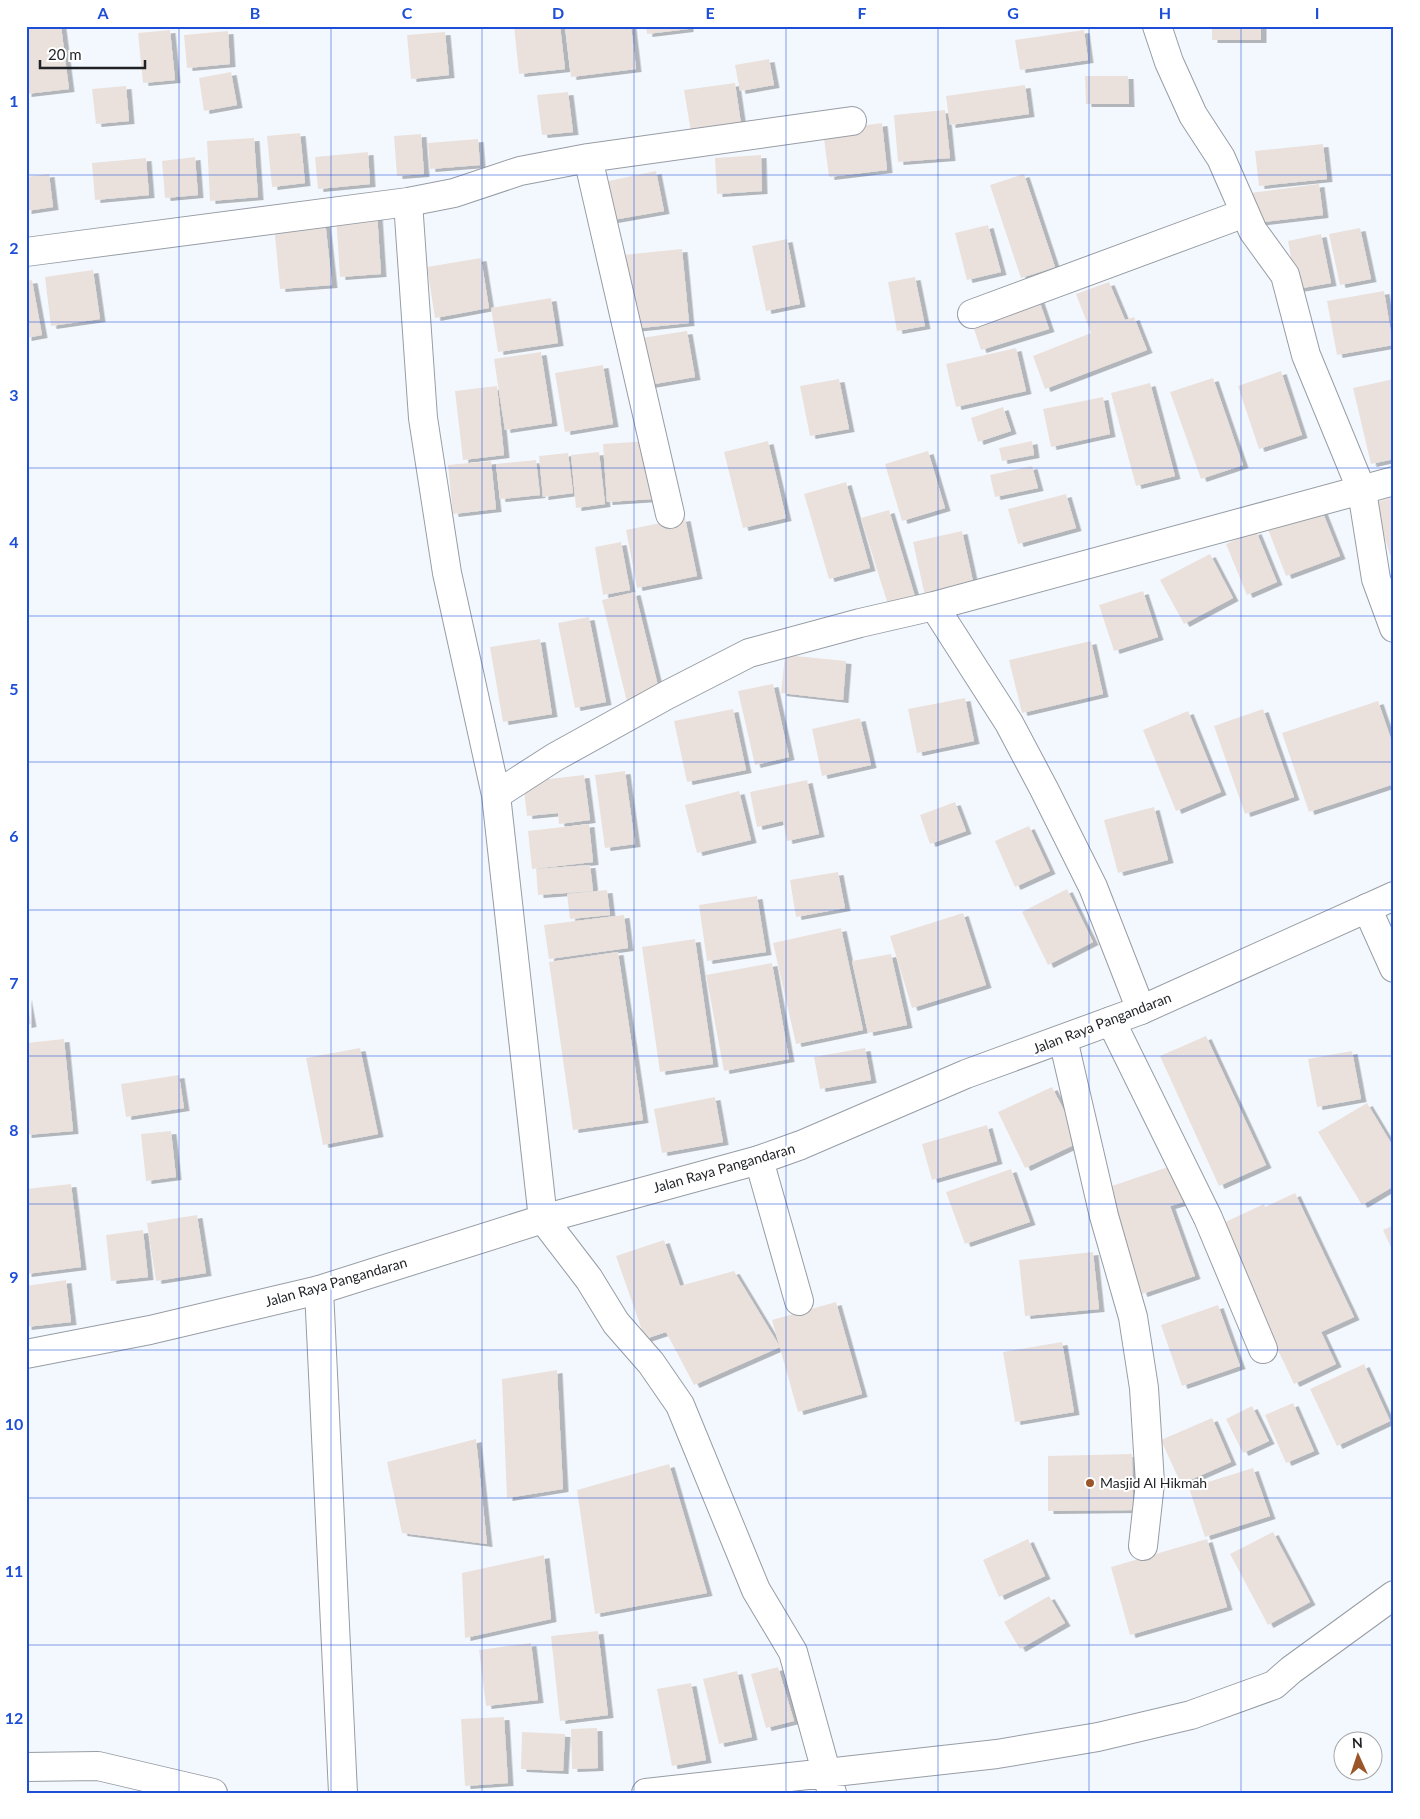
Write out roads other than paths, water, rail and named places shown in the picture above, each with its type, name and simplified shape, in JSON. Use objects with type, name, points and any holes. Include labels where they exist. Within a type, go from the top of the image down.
[{"type":"main road","points":[[1157,26],[1169,62],[1193,115],[1221,158],[1253,231],[1285,275],[1306,355],[1362,491],[1376,579],[1394,628]]},
{"type":"main road","points":[[26,252],[408,202],[454,193],[520,171],[588,158],[852,121]]},
{"type":"main road","points":[[588,158],[670,514]]},
{"type":"main road","points":[[408,202],[423,418],[447,573],[496,795],[543,1219],[589,1279],[616,1323],[651,1363],[680,1405],[756,1590],[792,1652],[829,1783]]},
{"type":"main road","points":[[972,314],[1245,213]]},
{"type":"main road","points":[[496,795],[564,753],[667,695],[750,654],[1394,481]]},
{"type":"main road","points":[[934,606],[1009,723],[1044,789],[1093,887],[1141,1010]]},
{"type":"main road","name":"Jalan Raya Pangandaran","points":[[26,1354],[150,1330],[319,1290],[543,1219],[759,1160],[801,1145],[966,1074],[1141,1010],[1394,896]]},
{"type":"main road","points":[[1367,908],[1394,968]]},
{"type":"main road","points":[[1111,1021],[1208,1218],[1263,1349]]},
{"type":"main road","points":[[1062,1039],[1104,1216],[1133,1317],[1144,1388],[1150,1483],[1143,1546]]},
{"type":"main road","points":[[759,1160],[799,1302]]},
{"type":"main road","points":[[319,1290],[343,1793]]},
{"type":"main road","points":[[646,1793],[829,1783],[1098,1737],[1192,1715],[1274,1686],[1291,1670],[1394,1595]]},
{"type":"main road","points":[[26,1767],[98,1766],[213,1793]]},
{"type":"place","name":"Masjid Al Hikmah","points":[[1090,1483]]}]
